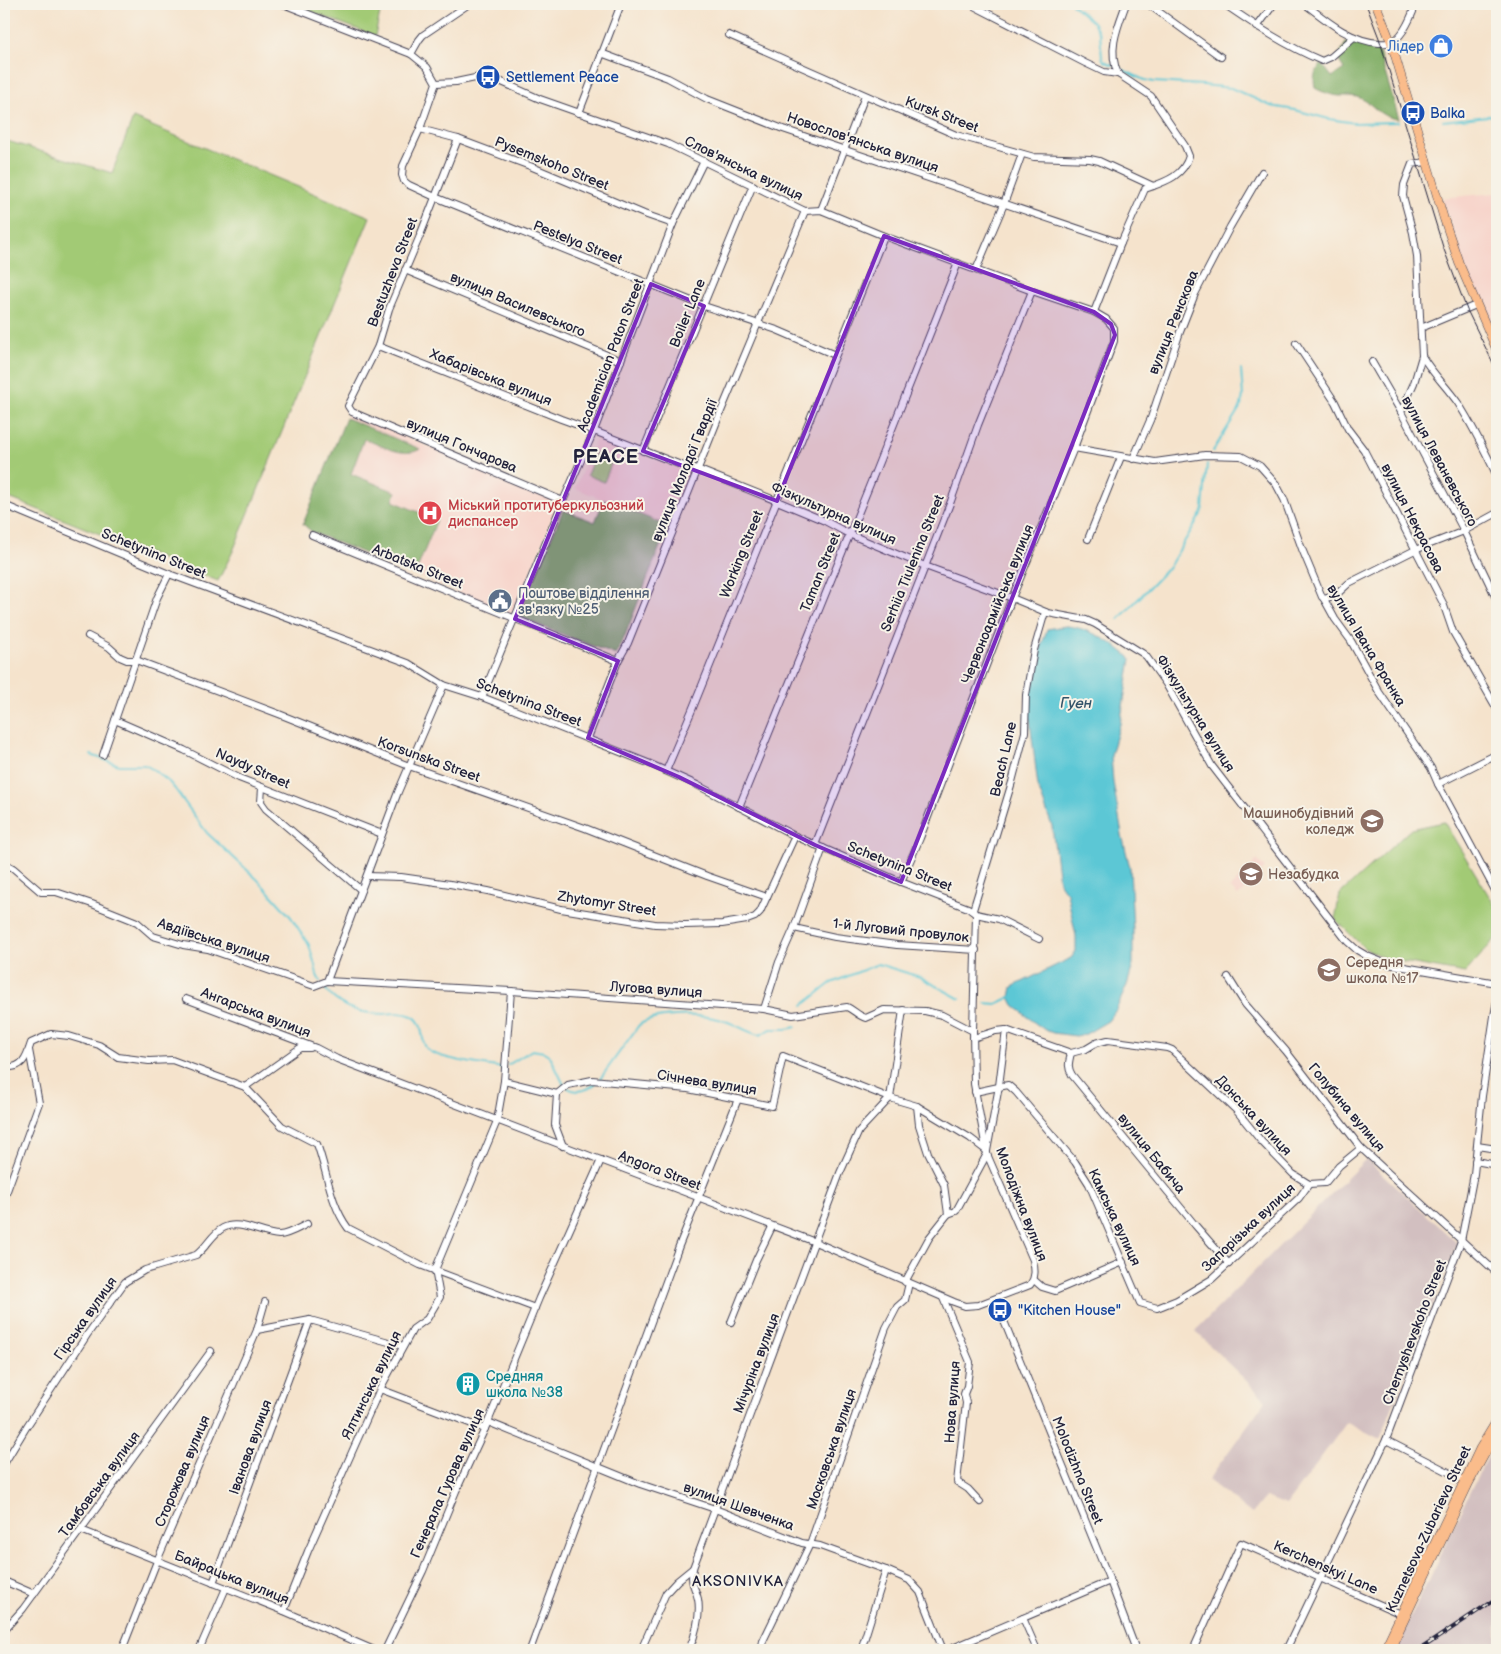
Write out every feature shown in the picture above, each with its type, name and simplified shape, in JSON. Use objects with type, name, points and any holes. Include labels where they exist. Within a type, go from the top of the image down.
[{"type":"main road","points":[[1376,4],[1391,42],[1459,263],[1497,351]]},
{"type":"main road","name":"Kuznetsova-Zubarieva Street","points":[[1384,1650],[1464,1480],[1497,1420]]},
{"type":"main road","name":"Kuznetsova-Zubarieva Street","points":[[1390,1650],[1470,1483],[1497,1432]]},
{"type":"street","points":[[283,4],[411,54],[427,67],[436,83],[420,129]]},
{"type":"street","points":[[411,54],[414,46],[423,35],[469,4]]},
{"type":"street","points":[[579,113],[621,4]]},
{"type":"street","points":[[970,4],[1104,72],[1116,69]]},
{"type":"street","points":[[1094,312],[1145,189],[1171,179],[1178,174],[1187,164],[1190,156],[1186,146],[1151,96],[1116,69],[1113,46],[1126,4]]},
{"type":"street","points":[[1148,4],[1221,57]]},
{"type":"street","points":[[1224,4],[1283,43],[1322,61],[1331,57],[1354,37]]},
{"type":"street","points":[[1257,27],[1274,4]]},
{"type":"street","points":[[1305,4],[1330,24],[1354,37],[1372,43],[1391,42],[1397,38],[1408,22],[1416,4]]},
{"type":"street","name":"Kursk Street","points":[[729,35],[956,135],[1022,154],[1044,158],[1090,159],[1099,161],[1153,186]]},
{"type":"street","name":"Новослов'янська вулиця","points":[[601,53],[650,71],[707,99],[782,129],[844,148],[1121,243]]},
{"type":"street","name":"Слов'янська вулиця","points":[[436,83],[488,78],[540,99],[617,125],[668,144],[805,211],[821,210],[884,236],[1094,312],[1111,324],[1115,335]]},
{"type":"street","points":[[821,210],[865,96]]},
{"type":"street","name":"Pysemskoho Street","points":[[420,129],[458,139],[530,166],[644,214],[673,224]]},
{"type":"street","name":"Pestelya Street","points":[[420,129],[403,166],[402,175],[404,181],[409,185],[434,197],[704,306],[777,330],[835,355]]},
{"type":"street","name":"Bestuzheva Street","points":[[352,412],[348,406],[361,384],[378,346],[389,309],[458,139]]},
{"type":"street","points":[[976,270],[1004,204],[1022,154]]},
{"type":"street","name":"Academician Paton Street","points":[[482,697],[594,431],[673,224],[704,161]]},
{"type":"street","points":[[1401,412],[1414,383],[1422,356],[1417,256],[1403,190],[1412,164],[1427,162]]},
{"type":"street","name":"вулиця Ренскова","points":[[1133,459],[1151,418],[1195,294],[1230,227],[1262,172]]},
{"type":"street","name":"Boiler Lane","points":[[643,451],[753,185]]},
{"type":"street","name":"вулиця Молодої Гвардії","points":[[588,738],[618,660],[628,643],[697,470],[805,211]]},
{"type":"street","name":"Working Street","points":[[666,771],[884,236]]},
{"type":"street","name":"Taman Street","points":[[739,807],[958,263]]},
{"type":"street","name":"вулиця Василевського","points":[[405,270],[621,361]]},
{"type":"street","name":"Serhiia Tiulenina Street","points":[[815,845],[1032,291]]},
{"type":"street","points":[[1421,328],[1476,305]]},
{"type":"street","name":"Червоноармійська вулиця","points":[[901,882],[920,838],[1012,598],[1074,448],[1115,335]]},
{"type":"street","name":"вулиця Некрасова","points":[[1296,343],[1335,402],[1348,429],[1364,450],[1443,603],[1454,632],[1497,709]]},
{"type":"street","name":"Хабарівська вулиця","points":[[378,346],[594,431]]},
{"type":"street","points":[[1422,356],[1472,426],[1497,476]]},
{"type":"street","name":"вулиця Леваневського","points":[[1372,362],[1401,412],[1464,531],[1497,600]]},
{"type":"street","name":"вулиця Гончарова","points":[[352,412],[563,501]]},
{"type":"street","name":"Фізкультурна вулиця","points":[[594,431],[777,501],[925,566],[1012,598],[1044,612],[1077,618],[1095,624],[1146,656],[1166,684],[1212,766],[1347,941],[1357,950],[1387,964],[1497,983]]},
{"type":"street","name":"вулиця Івана Франка","points":[[1074,448],[1155,462],[1206,455],[1241,456],[1260,466],[1276,484],[1284,499],[1322,597],[1351,641],[1380,692],[1431,768],[1497,894]]},
{"type":"street","points":[[1088,539],[1121,457]]},
{"type":"street","name":"Schetynina Street","points":[[4,505],[169,574],[408,663],[444,685],[482,697],[588,738],[666,771],[815,845],[974,912],[999,919],[1039,939]]},
{"type":"street","points":[[1324,599],[1336,595],[1349,583],[1415,550],[1464,531],[1497,513]]},
{"type":"street","name":"Arbatska Street","points":[[312,535],[618,660]]},
{"type":"street","points":[[103,755],[157,598],[169,574]]},
{"type":"street","name":"Beach Lane","points":[[974,912],[1025,732],[1026,695],[1034,650],[1044,612]]},
{"type":"street","name":"Korsunska Street","points":[[88,636],[127,660],[136,660],[409,766],[585,828],[707,876],[767,897]]},
{"type":"street","points":[[327,981],[382,834],[444,685]]},
{"type":"street","name":"Naydy Street","points":[[115,720],[184,750],[262,788],[382,834]]},
{"type":"street","points":[[1438,784],[1497,754]]},
{"type":"street","points":[[262,788],[261,802],[270,813],[361,890]]},
{"type":"street","name":"Zhytomyr Street","points":[[367,876],[450,884],[561,909],[663,924],[722,924],[755,918],[760,912],[795,836]]},
{"type":"street","points":[[764,1009],[779,962],[794,928],[823,848]]},
{"type":"street","name":"Авдіївська вулиця","points":[[4,863],[13,868],[41,892],[56,892],[92,904],[137,922],[153,936],[208,949],[314,986],[327,981]]},
{"type":"street","name":"Молодіжна вулиця","points":[[974,912],[976,950],[972,1062],[975,1092],[987,1153],[1035,1269],[1034,1280],[1030,1285],[995,1300]]},
{"type":"street","name":"1-й Луговий провулок","points":[[794,928],[835,937],[897,945],[976,950]]},
{"type":"street","name":"Голубина вулиця","points":[[1228,977],[1245,1004],[1286,1051],[1361,1148],[1497,1273]]},
{"type":"street","name":"Лугова вулиця","points":[[327,981],[511,991],[764,1009],[792,1015],[847,1007],[856,1014],[866,1018],[884,1010],[925,1011],[942,1015],[973,1035]]},
{"type":"street","points":[[435,1270],[497,1121],[504,1081],[511,991]]},
{"type":"street","name":"Ангарська вулиця","points":[[186,1000],[316,1048]]},
{"type":"street","name":"Chernyshevskoho Street","points":[[1286,1650],[1386,1440],[1461,1241],[1475,1161],[1482,1096],[1497,1001]]},
{"type":"street","points":[[903,1010],[890,1098],[917,1106],[970,1138],[987,1153]]},
{"type":"street","points":[[973,1035],[1006,1030],[1071,1053]]},
{"type":"street","name":"Московська вулиця","points":[[761,1650],[763,1641],[810,1544],[886,1328],[897,1307],[905,1300],[907,1283],[929,1238],[948,1214],[956,1211],[987,1153],[999,1086],[1006,1030]]},
{"type":"street","points":[[4,1067],[14,1068],[24,1061],[31,1043],[51,1034],[68,1036],[99,1045],[118,1057],[149,1062],[172,1060],[245,1086],[282,1126],[316,1144],[321,1156],[326,1179],[342,1220],[348,1228],[420,1265],[535,1308]]},
{"type":"street","name":"Донська вулиця","points":[[1071,1053],[1108,1040],[1172,1050],[1236,1110],[1293,1174],[1309,1184]]},
{"type":"street","points":[[245,1086],[300,1048],[316,1048]]},
{"type":"street","name":"Angora Street","points":[[316,1048],[337,1059],[814,1242],[943,1298],[965,1306],[978,1305],[995,1300]]},
{"type":"street","points":[[4,1199],[40,1103],[29,1050]]},
{"type":"street","name":"вулиця Бабича","points":[[1071,1053],[1068,1065],[1072,1075],[1229,1264]]},
{"type":"street","name":"Січнева вулиця","points":[[559,1092],[568,1085],[592,1080],[688,1089],[772,1106],[783,1056],[890,1098]]},
{"type":"street","points":[[504,1081],[559,1092],[555,1125],[563,1146]]},
{"type":"street","name":"Камська вулиця","points":[[999,1086],[1008,1085],[1016,1092],[1075,1162],[1090,1184],[1140,1303]]},
{"type":"street","points":[[975,1092],[999,1086]]},
{"type":"street","name":"Мічуріна вулиця","points":[[689,1650],[694,1637],[698,1611],[698,1599],[692,1584],[693,1568],[840,1173],[859,1131],[890,1098]]},
{"type":"street","points":[[530,1650],[679,1246],[738,1099]]},
{"type":"street","points":[[917,1106],[919,1126],[928,1153],[944,1185],[948,1214]]},
{"type":"street","points":[[1477,1146],[1497,1149]]},
{"type":"street","name":"Запорізька вулиця","points":[[1140,1303],[1157,1308],[1177,1300],[1212,1280],[1299,1198],[1309,1184],[1325,1183],[1339,1166],[1361,1148]]},
{"type":"street","name":"Генерала Гурова вулиця","points":[[385,1650],[423,1571],[535,1308],[601,1160]]},
{"type":"street","points":[[1475,1161],[1497,1164]]},
{"type":"street","name":"Гірська вулиця","points":[[4,1464],[87,1335],[125,1282],[145,1270],[196,1255],[223,1228],[240,1224],[261,1232],[281,1235],[307,1224]]},
{"type":"street","points":[[731,1322],[756,1260],[772,1227]]},
{"type":"street","points":[[1034,1280],[1055,1291],[1123,1262]]},
{"type":"street","name":"Ялтинська вулиця","points":[[284,1611],[308,1551],[380,1389],[413,1329],[426,1319],[440,1297],[435,1270]]},
{"type":"street","name":"Нова вулиця","points":[[943,1298],[970,1362],[964,1394],[966,1403],[957,1482],[968,1489],[980,1502]]},
{"type":"street","name":"Molodizhna Street","points":[[995,1300],[1110,1581],[1136,1650]]},
{"type":"street","name":"Сторожова вулиця","points":[[122,1650],[157,1561],[257,1330],[265,1302]]},
{"type":"street","points":[[257,1330],[310,1320],[403,1346]]},
{"type":"street","name":"Іванова вулиця","points":[[213,1583],[310,1320]]},
{"type":"street","name":"Тамбовська вулиця","points":[[4,1630],[23,1609],[211,1351]]},
{"type":"street","points":[[380,1389],[484,1429]]},
{"type":"street","name":"вулиця Шевченка","points":[[488,1422],[640,1484],[715,1509],[802,1543],[820,1546],[909,1580],[920,1592],[943,1650]]},
{"type":"street","points":[[1386,1440],[1464,1480]]},
{"type":"street","name":"Байрацька вулиця","points":[[81,1530],[284,1611],[374,1650]]},
{"type":"street","name":"Kerchenskyi Lane","points":[[1193,1650],[1241,1543],[1401,1614]]},
{"type":"street","points":[[641,1650],[666,1593],[693,1568]]},
{"type":"street","points":[[860,1650],[886,1570]]},
{"type":"street","points":[[4,1581],[34,1594]]},
{"type":"street","points":[[948,1650],[1110,1581]]},
{"type":"street","points":[[199,1650],[226,1588]]},
{"type":"street","points":[[1023,1618],[1037,1650]]},
{"type":"highlighted area","points":[[884,236],[1094,312],[1111,324],[1115,335],[901,882],[815,845],[679,777],[588,738],[618,661],[515,619],[651,284],[704,306],[643,451],[777,501]]},
{"type":"shaded area","points":[[1497,193],[1497,346],[1465,268],[1442,198]]},
{"type":"shaded area","name":"Міський протитуберкульозний диспансер","points":[[349,413],[558,502],[513,616],[303,524]]},
{"type":"shaded area","points":[[597,437],[687,472],[668,526],[575,488]]},
{"type":"shaded area","name":"Незабудка","points":[[1257,860],[1265,868],[1238,896],[1230,888]]},
{"type":"shaded area","points":[[1366,1159],[1457,1243],[1380,1439],[1347,1422],[1286,1505],[1266,1497],[1252,1514],[1208,1480],[1266,1400],[1195,1331]]},
{"type":"shaded area","points":[[1497,1440],[1497,1650],[1395,1650],[1473,1485]]},
{"type":"green space","points":[[291,4],[382,4],[375,36]]},
{"type":"green space","points":[[1347,41],[1378,49],[1399,119],[1385,116],[1357,97],[1335,95],[1315,88],[1315,75],[1322,64],[1332,77],[1344,69],[1337,58]]},
{"type":"green space","points":[[133,118],[370,217],[233,551],[218,581],[4,496],[4,140],[112,173]]},
{"type":"green space","points":[[346,418],[420,449],[414,452],[400,452],[364,439],[351,474],[396,492],[393,501],[437,520],[415,574],[312,532],[303,524]]},
{"type":"green space","points":[[596,452],[613,459],[604,482],[587,475]]},
{"type":"green space","points":[[604,500],[668,526],[616,655],[518,617],[563,510],[595,522]]},
{"type":"green space","points":[[1444,822],[1497,909],[1497,937],[1465,973],[1387,959],[1364,948],[1335,919],[1340,894],[1411,829]]},
{"type":"water","name":"Гуен","points":[[1066,626],[1083,629],[1101,637],[1131,659],[1120,724],[1111,755],[1113,782],[1130,868],[1133,965],[1116,1010],[1108,1021],[1086,1034],[1076,1036],[1045,1030],[1014,1005],[1010,997],[1012,987],[1071,958],[1076,951],[1076,936],[1067,893],[1059,882],[1052,826],[1038,787],[1028,704],[1036,663],[1047,629]]},
{"type":"waterway","points":[[1072,4],[1093,22],[1100,34],[1102,57],[1104,61],[1113,65]]},
{"type":"waterway","points":[[1117,67],[1144,80],[1154,82],[1231,88],[1271,106],[1329,119],[1355,123],[1398,122]]},
{"type":"waterway","points":[[1443,121],[1497,115]]},
{"type":"waterway","points":[[1213,451],[1241,406],[1243,396],[1241,370]]},
{"type":"waterway","points":[[1119,619],[1169,567],[1201,514],[1207,464]]},
{"type":"waterway","points":[[91,755],[119,765],[145,765],[169,782],[207,833],[258,880],[291,917],[309,945],[320,981]]},
{"type":"waterway","points":[[803,1005],[831,983],[878,964],[920,977],[960,999]]},
{"type":"waterway","points":[[323,985],[335,999],[358,1011],[385,1014],[402,1013],[412,1016],[419,1023],[423,1041],[427,1049],[432,1053],[463,1062],[504,1068]]},
{"type":"waterway","points":[[985,1003],[996,1004],[1011,997]]},
{"type":"waterway","points":[[600,1079],[639,1025],[658,1018],[670,1016],[708,1017],[728,1022],[751,1033],[760,1035],[771,1029],[796,1027]]},
{"type":"waterway","points":[[508,1065],[532,1050],[544,1052],[550,1056],[564,1085]]},
{"type":"waterway","points":[[568,1088],[575,1091],[583,1090],[597,1082]]},
{"type":"tram line","points":[[1366,4],[1379,38],[1443,247],[1467,310],[1497,371]]},
{"type":"railway","points":[[1419,1650],[1497,1598]]},
{"type":"place","name":"Лідер","points":[[1441,46]]},
{"type":"place","name":"Settlement Peace","points":[[488,77]]},
{"type":"place","name":"Balka","points":[[1413,113]]},
{"type":"place","name":"Міський протитуберкульозний диспансер","points":[[430,513]]},
{"type":"place","name":"Поштове відділення зв'язку №25","points":[[500,601]]},
{"type":"place","name":"Машинобудівний коледж","points":[[1372,821]]},
{"type":"place","name":"Незабудка","points":[[1251,874]]},
{"type":"place","name":"Середня школа №17","points":[[1329,970]]},
{"type":"place","name":"\"Kitchen House\"","points":[[1000,1310]]},
{"type":"place","name":"Средняя школа №38","points":[[468,1384]]},
{"type":"district","name":"PEACE","points":[[606,456]]},
{"type":"district","name":"AKSONІVKA","points":[[738,1581]]}]
